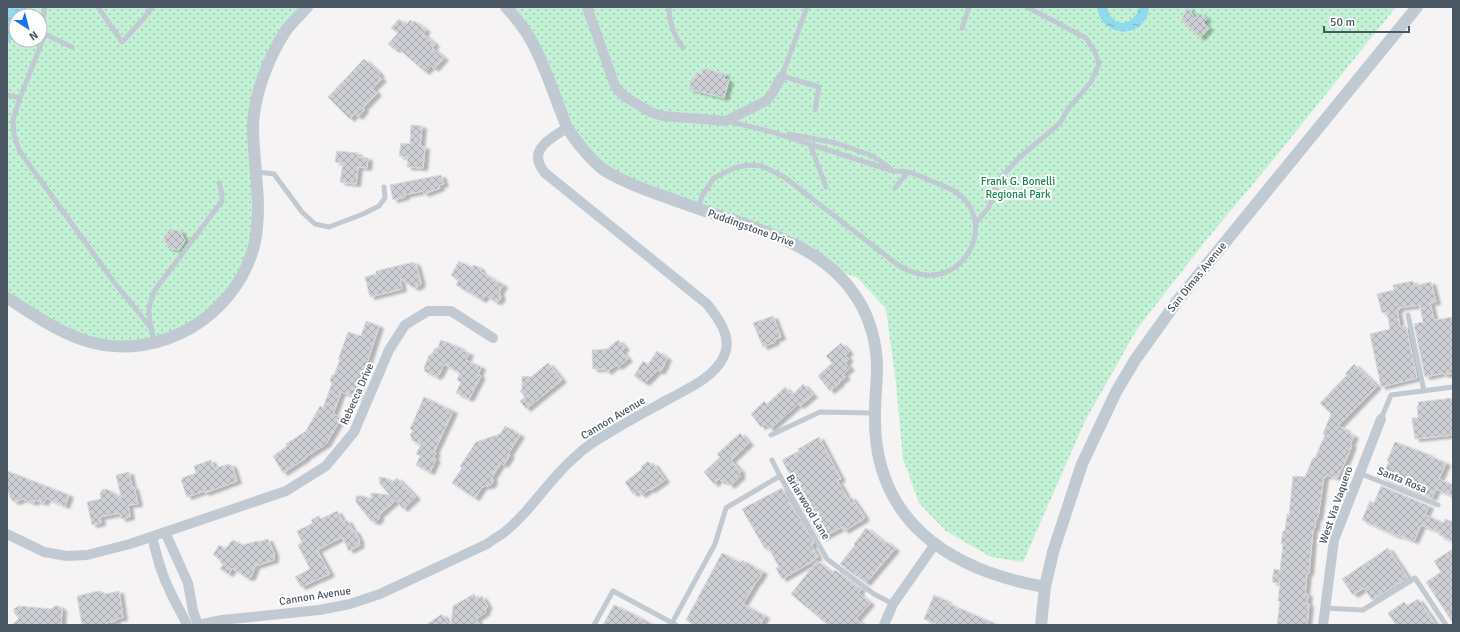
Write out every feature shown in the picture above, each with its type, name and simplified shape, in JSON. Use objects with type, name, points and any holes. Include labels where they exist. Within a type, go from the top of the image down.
[{"type":"street","points":[[7,298],[72,336],[89,342],[111,346],[136,346],[179,335],[196,326],[221,305],[246,269],[254,246],[258,221],[259,199],[253,130],[258,94],[270,59],[286,31],[307,7]]},
{"type":"street","name":"Puddingstone Drive","points":[[506,7],[519,22],[536,48],[567,128],[585,151],[603,169],[627,183],[772,234],[805,249],[833,269],[848,285],[858,299],[868,320],[876,348],[877,369],[874,413],[876,442],[881,470],[895,500],[908,520],[922,534],[954,557],[975,567],[1020,583],[1045,587]]},
{"type":"street","points":[[587,7],[615,86],[624,96],[650,112],[663,116],[726,121],[766,101],[782,76]]},
{"type":"street","name":"San Dimas Avenue","points":[[1041,625],[1045,587],[1053,552],[1082,464],[1097,430],[1135,360],[1178,300],[1417,7]]},
{"type":"street","name":"Cannon Avenue","points":[[198,625],[222,620],[252,621],[350,604],[380,594],[487,544],[502,534],[517,520],[575,457],[606,434],[700,381],[716,368],[724,356],[726,344],[725,332],[719,319],[707,304],[540,168],[538,160],[539,151],[543,144],[567,128]]},
{"type":"street","name":"Rebecca Drive","points":[[7,534],[44,552],[67,556],[87,555],[152,537],[286,491],[326,466],[354,432],[389,350],[405,325],[428,311],[451,311],[493,338]]},
{"type":"street","name":"West Via Vaquero","points":[[1323,625],[1334,540],[1381,419]]},
{"type":"street","points":[[165,532],[188,583],[193,610],[198,625]]},
{"type":"street","points":[[152,537],[159,566],[170,592],[182,611],[187,625]]},
{"type":"street","points":[[884,625],[893,604],[935,544]]},
{"type":"lane","points":[[98,7],[122,42],[152,7]]},
{"type":"lane","points":[[669,7],[673,31],[683,48]]},
{"type":"lane","points":[[807,7],[782,76],[819,87],[815,110]]},
{"type":"lane","points":[[962,28],[969,7]]},
{"type":"lane","points":[[976,223],[989,207],[996,185],[1001,177],[1019,158],[1060,123],[1068,109],[1091,82],[1099,64],[1095,52],[1086,38],[1027,7]]},
{"type":"lane","points":[[48,36],[72,47]]},
{"type":"lane","points":[[37,48],[13,120],[14,135],[20,152],[114,282],[151,328]]},
{"type":"lane","points":[[7,95],[20,98]]},
{"type":"lane","points":[[726,121],[772,132],[836,143],[873,156],[893,171]]},
{"type":"lane","points":[[698,209],[702,196],[714,178],[734,168],[748,165],[762,166],[784,177],[909,272],[926,275],[944,273],[958,264],[970,251],[975,236],[976,223],[973,212],[961,196],[953,190],[908,172],[893,171],[772,132]]},
{"type":"lane","points":[[810,144],[826,187]]},
{"type":"lane","points":[[256,172],[274,174],[302,212],[315,224],[329,227],[364,214],[379,206],[385,198],[384,187]]},
{"type":"lane","points":[[895,188],[908,172]]},
{"type":"lane","points":[[155,342],[148,311],[149,302],[155,290],[222,201],[219,183]]},
{"type":"lane","points":[[1408,315],[1424,391]]},
{"type":"lane","points":[[1381,419],[1391,395],[1453,387]]},
{"type":"lane","points":[[771,435],[820,412],[874,413]]},
{"type":"lane","points":[[772,460],[780,476]]},
{"type":"lane","name":"Santa Rosa","points":[[1359,473],[1438,505]]},
{"type":"lane","name":"Briarwood Lane","points":[[674,624],[715,544],[726,508],[780,476],[827,559],[874,594],[893,604]]},
{"type":"lane","points":[[1324,608],[1363,610],[1415,578],[1446,625]]},
{"type":"lane","points":[[594,625],[613,591],[674,624]]},
{"type":"green space","points":[[7,7],[307,7],[286,31],[258,94],[253,246],[221,305],[155,342],[89,342],[7,298]]},
{"type":"green space","name":"Frank G. Bonelli Regional Park","points":[[506,7],[1396,7],[1273,160],[1207,239],[1137,329],[1085,421],[1023,562],[991,557],[946,531],[919,503],[903,459],[896,384],[886,309],[858,278],[833,269],[805,249],[627,183],[585,151],[536,48]]},
{"type":"water","points":[[7,7],[26,7],[8,8],[7,43]]},
{"type":"water","points":[[1097,7],[1107,7],[1110,16],[1116,22],[1124,23],[1136,15],[1140,7],[1149,7],[1146,18],[1141,25],[1133,30],[1124,31],[1115,30],[1107,25],[1101,18]]},
{"type":"building","points":[[1188,7],[1195,19],[1200,13],[1207,19],[1203,23],[1209,28],[1200,38],[1181,20]]},
{"type":"building","points":[[399,19],[406,25],[410,20],[413,22],[414,21],[426,30],[423,34],[435,44],[432,48],[444,58],[434,69],[431,66],[425,72],[398,48],[395,50],[388,44],[398,33],[391,28]]},
{"type":"building","points":[[364,59],[380,74],[378,76],[382,79],[372,89],[377,93],[363,108],[364,110],[358,117],[355,114],[350,119],[328,97]]},
{"type":"building","points":[[703,68],[725,74],[724,79],[729,80],[724,98],[689,89],[692,78],[695,78],[696,72],[702,74]]},
{"type":"building","points":[[411,125],[422,126],[420,146],[425,147],[423,168],[407,167],[408,157],[399,156],[401,143],[410,144]]},
{"type":"building","points":[[337,151],[358,153],[357,157],[368,158],[367,168],[358,167],[356,184],[340,182],[343,163],[335,162]]},
{"type":"building","points":[[441,175],[444,184],[439,185],[440,188],[424,194],[423,191],[404,195],[405,197],[393,200],[390,185]]},
{"type":"building","points":[[170,229],[180,231],[185,241],[179,250],[168,248],[163,238]]},
{"type":"building","points":[[459,261],[471,267],[474,265],[480,268],[481,272],[503,285],[499,292],[501,297],[499,301],[495,302],[486,295],[482,300],[456,285],[458,281],[451,275]]},
{"type":"building","points":[[414,262],[414,264],[416,264],[421,283],[419,286],[415,288],[400,279],[402,289],[370,297],[365,277],[376,274],[376,271]]},
{"type":"building","points":[[1413,281],[1414,286],[1431,282],[1436,302],[1430,303],[1434,320],[1453,317],[1453,373],[1444,375],[1444,373],[1425,377],[1414,324],[1423,322],[1420,305],[1398,308],[1399,310],[1397,310],[1400,327],[1406,326],[1417,378],[1381,387],[1370,334],[1390,329],[1387,312],[1382,313],[1377,294],[1394,290],[1393,285]]},
{"type":"building","points":[[773,316],[781,337],[774,340],[775,342],[763,347],[753,323]]},
{"type":"building","points":[[366,321],[379,326],[356,397],[341,392],[333,414],[341,418],[326,444],[283,473],[273,456],[287,446],[286,444],[306,431],[320,406],[323,408],[332,383],[330,381],[340,360],[338,360],[348,332],[361,336]]},
{"type":"building","points":[[441,340],[469,353],[466,360],[481,367],[478,375],[481,376],[469,399],[456,393],[461,382],[457,380],[460,373],[444,364],[437,377],[424,371],[429,355],[432,354],[435,348],[437,349]]},
{"type":"building","points":[[618,340],[625,348],[621,351],[628,359],[618,367],[616,365],[607,372],[605,369],[593,369],[592,350],[607,349]]},
{"type":"building","points":[[841,343],[849,352],[845,355],[849,359],[846,361],[846,364],[850,368],[843,374],[846,377],[830,391],[818,376],[832,363],[826,356]]},
{"type":"building","points":[[657,351],[667,358],[665,364],[660,372],[658,370],[645,383],[634,376],[643,361],[648,365]]},
{"type":"building","points":[[548,363],[562,380],[526,409],[520,401],[525,397],[520,391],[522,390],[522,376],[531,377]]},
{"type":"building","points":[[1354,364],[1377,386],[1338,426],[1354,436],[1350,444],[1352,445],[1347,458],[1337,478],[1327,475],[1326,477],[1324,476],[1318,518],[1316,518],[1315,528],[1313,529],[1309,573],[1307,573],[1305,594],[1308,594],[1307,604],[1309,604],[1307,625],[1277,625],[1280,601],[1278,601],[1280,583],[1272,582],[1274,569],[1280,570],[1283,544],[1281,544],[1283,531],[1285,531],[1287,514],[1289,515],[1293,476],[1305,477],[1325,435],[1323,434],[1331,414],[1320,403],[1347,375],[1345,374]]},
{"type":"building","points":[[803,384],[813,395],[800,406],[798,404],[770,429],[765,424],[761,427],[751,414],[764,401],[767,404],[785,387],[790,393],[791,392],[793,394]]},
{"type":"building","points":[[424,397],[453,411],[434,452],[436,453],[433,458],[436,459],[430,472],[416,465],[420,456],[416,454],[421,444],[411,440],[412,438],[410,435],[413,430],[410,429]]},
{"type":"building","points":[[1453,398],[1453,435],[1415,439],[1412,418],[1418,418],[1418,402]]},
{"type":"building","points":[[505,426],[520,435],[508,454],[510,455],[504,465],[501,463],[492,477],[493,481],[491,485],[482,487],[475,498],[452,483],[462,468],[460,466],[476,442],[500,434]]},
{"type":"building","points":[[740,433],[749,443],[731,460],[741,472],[739,474],[741,476],[730,486],[725,480],[722,482],[719,479],[714,484],[704,472],[720,457],[717,454]]},
{"type":"building","points":[[819,437],[841,479],[837,480],[848,499],[851,497],[864,516],[864,519],[844,531],[842,527],[820,539],[789,484],[794,482],[782,460],[799,451],[798,449]]},
{"type":"building","points":[[1395,442],[1430,455],[1446,463],[1439,479],[1453,485],[1453,496],[1436,489],[1432,498],[1384,479],[1385,476],[1383,476],[1389,461],[1387,461]]},
{"type":"building","points":[[211,460],[214,468],[230,464],[230,466],[232,465],[237,481],[205,493],[204,491],[187,497],[181,480],[183,480],[182,478],[196,473],[194,466]]},
{"type":"building","points":[[648,461],[651,465],[653,463],[665,480],[641,495],[638,491],[633,494],[625,482],[642,469],[641,467]]},
{"type":"building","points":[[7,471],[69,495],[65,506],[46,498],[44,503],[35,500],[34,503],[22,499],[16,502],[13,501],[7,492]]},
{"type":"building","points":[[129,472],[138,504],[128,505],[130,517],[121,519],[120,513],[100,517],[101,523],[92,525],[87,502],[101,499],[100,494],[102,490],[106,489],[121,497],[116,475]]},
{"type":"building","points":[[379,477],[386,478],[391,483],[397,478],[416,497],[403,509],[396,500],[379,515],[379,519],[376,522],[371,521],[356,502],[356,496],[364,496],[371,499],[371,493],[390,495],[380,484]]},
{"type":"building","points":[[1381,486],[1429,506],[1425,515],[1444,523],[1445,519],[1453,522],[1453,541],[1439,535],[1440,532],[1421,525],[1414,541],[1398,535],[1397,536],[1362,520],[1370,501],[1374,503]]},
{"type":"building","points":[[782,488],[814,543],[811,545],[818,557],[782,579],[776,568],[779,567],[768,547],[765,549],[742,509]]},
{"type":"building","points":[[337,511],[343,522],[347,520],[353,531],[355,531],[360,541],[358,541],[360,545],[349,551],[342,537],[317,550],[330,574],[301,587],[295,577],[310,569],[298,545],[302,543],[297,531],[313,523],[311,520],[319,516],[321,519]]},
{"type":"building","points":[[866,528],[895,549],[866,583],[840,564]]},
{"type":"building","points":[[268,539],[274,553],[274,560],[255,566],[251,577],[247,578],[232,568],[229,574],[220,569],[223,564],[220,562],[221,560],[213,555],[219,545],[226,549],[233,540],[242,545]]},
{"type":"building","points":[[1388,548],[1408,578],[1372,600],[1364,588],[1353,595],[1342,579]]},
{"type":"building","points":[[1453,549],[1453,623],[1426,582],[1441,572],[1434,561]]},
{"type":"building","points":[[722,553],[741,563],[742,560],[763,572],[743,604],[765,616],[760,625],[694,625],[686,620]]},
{"type":"building","points":[[817,561],[832,573],[835,570],[861,589],[858,593],[870,603],[856,619],[864,625],[828,625],[791,594]]},
{"type":"building","points":[[99,591],[106,594],[119,591],[123,618],[106,623],[107,625],[82,625],[77,596]]},
{"type":"building","points":[[474,594],[477,599],[482,596],[488,607],[485,609],[486,612],[476,619],[480,625],[451,625],[453,606]]},
{"type":"building","points":[[934,595],[947,601],[947,603],[998,625],[939,625],[924,619]]},
{"type":"building","points":[[1418,599],[1436,625],[1396,625],[1388,613],[1404,602],[1407,606]]},
{"type":"building","points":[[614,605],[631,613],[654,625],[603,625]]},
{"type":"building","points":[[18,606],[51,609],[55,606],[59,606],[62,609],[61,625],[12,625],[19,618],[14,613],[14,609]]},
{"type":"building","points":[[442,614],[450,625],[426,625]]}]
